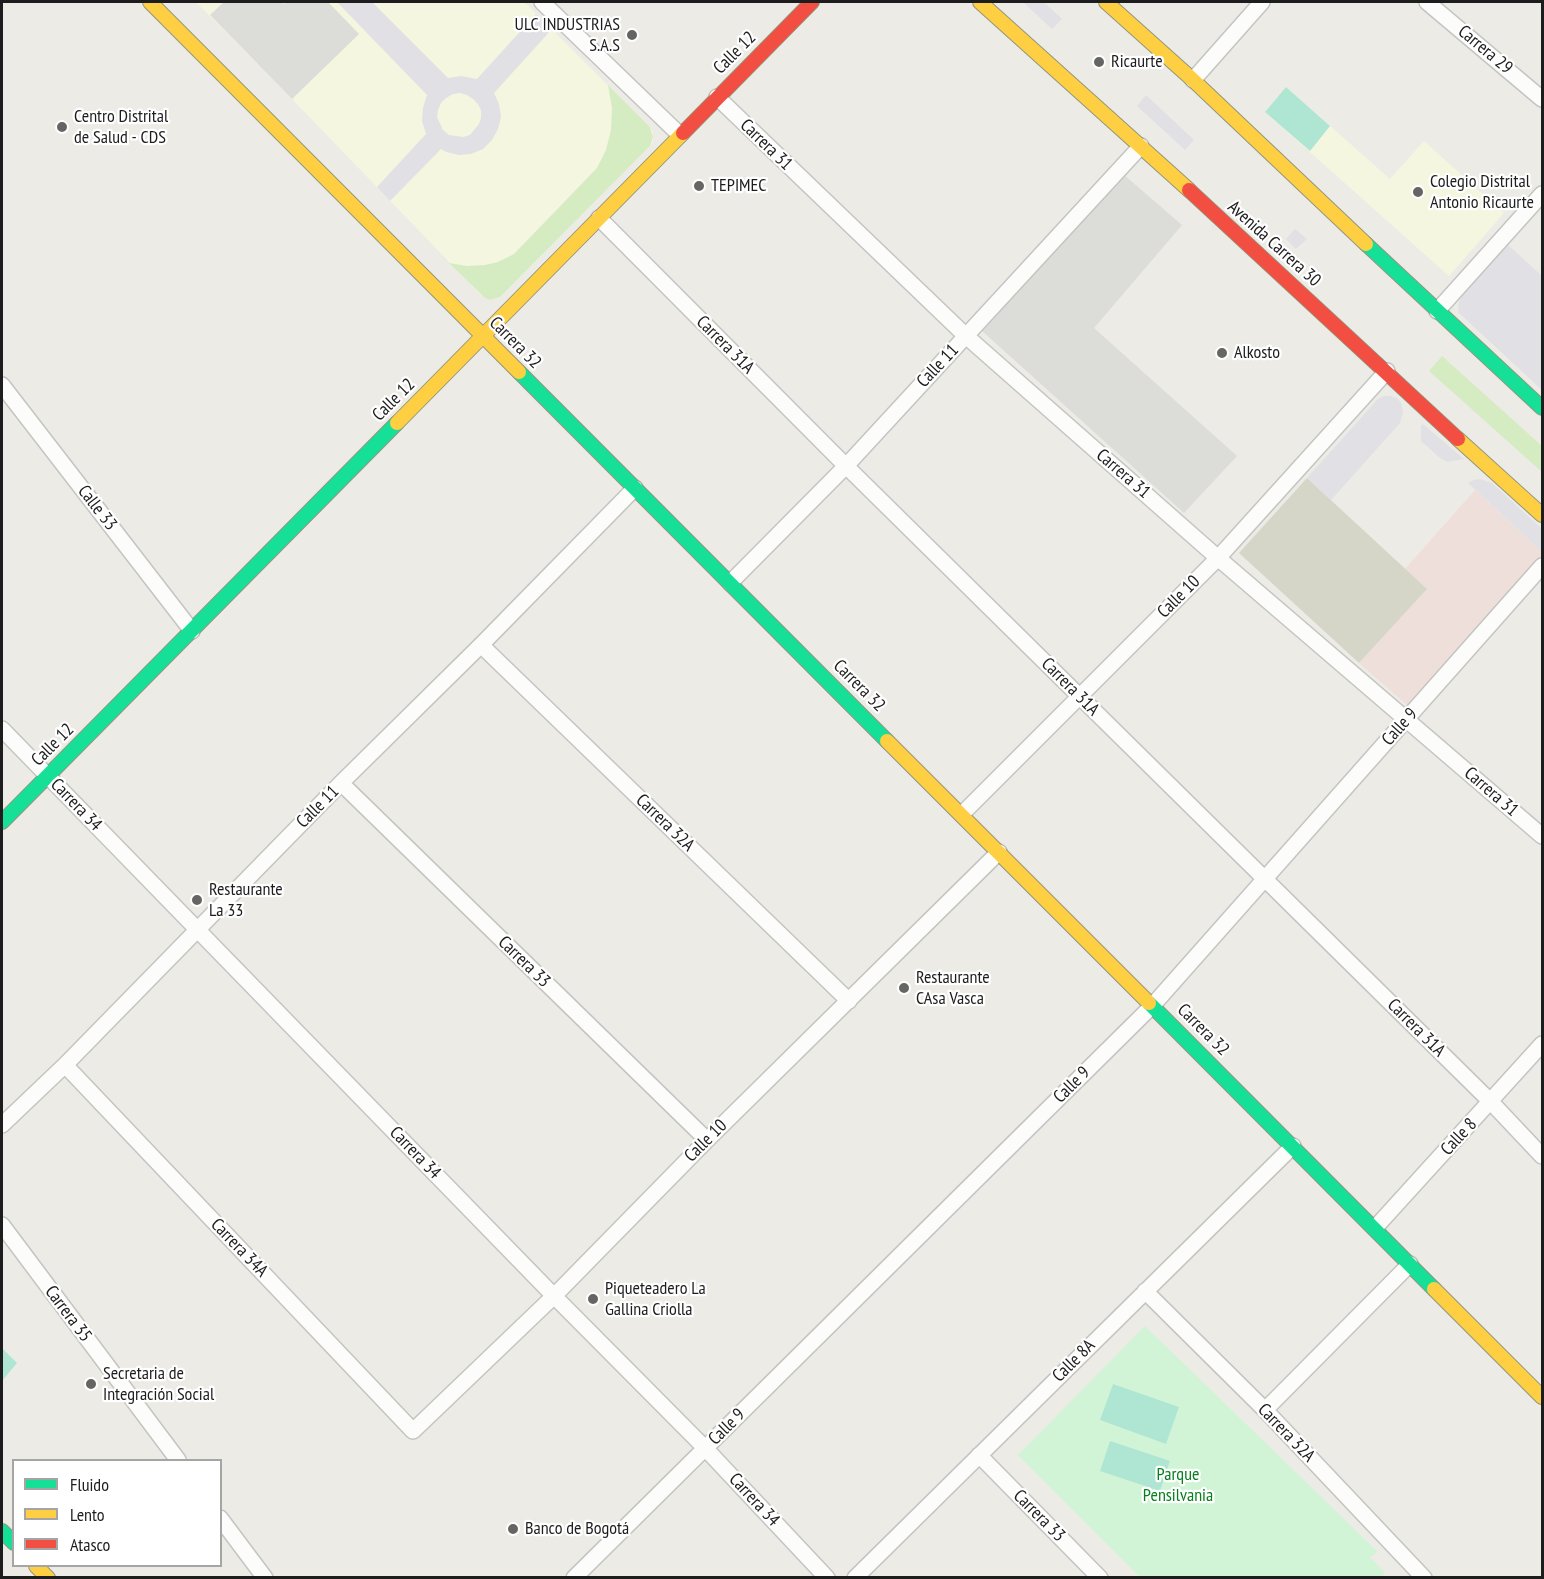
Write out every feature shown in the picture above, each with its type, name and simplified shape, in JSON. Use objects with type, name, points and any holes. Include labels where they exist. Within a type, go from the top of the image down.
[{"type":"main road","name":"Carrera 32","points":[[150,2],[1542,1396]]},
{"type":"main road","name":"Calle 12","points":[[2,822],[812,2]]},
{"type":"main road","name":"Avenida Carrera 30","points":[[980,2],[1141,146],[1542,514]]},
{"type":"main road","points":[[1106,2],[1193,80],[1542,408]]},
{"type":"main road","points":[[37,1567],[48,1578]]},
{"type":"street","points":[[542,2],[680,135]]},
{"type":"street","points":[[1193,80],[1262,2]]},
{"type":"street","name":"Carrera 29","points":[[1427,2],[1542,99]]},
{"type":"street","name":"Carrera 31","points":[[717,98],[966,336],[1218,558],[1542,837]]},
{"type":"street","name":"Calle 11","points":[[730,583],[846,466],[1141,146]]},
{"type":"street","points":[[1437,311],[1542,194]]},
{"type":"street","name":"Carrera 31A","points":[[599,218],[846,466],[1491,1102],[1542,1156]]},
{"type":"street","name":"Calle 10","points":[[962,814],[1218,558],[1387,371]]},
{"type":"street","name":"Calle 33","points":[[2,385],[192,631]]},
{"type":"street","name":"Calle 11","points":[[2,1125],[65,1065],[341,783],[635,488]]},
{"type":"street","name":"Calle 9","points":[[574,1578],[1153,1005],[1542,566]]},
{"type":"street","name":"Carrera 32A","points":[[481,645],[849,1001]]},
{"type":"street","name":"Carrera 34","points":[[2,729],[705,1448],[827,1578]]},
{"type":"street","name":"Carrera 33","points":[[341,783],[707,1140]]},
{"type":"street","name":"Calle 10","points":[[413,1431],[554,1296],[707,1140],[999,852]]},
{"type":"street","name":"Calle 8","points":[[1375,1228],[1542,1044]]},
{"type":"street","name":"Carrera 34A","points":[[65,1065],[413,1431]]},
{"type":"street","name":"Calle 8A","points":[[855,1578],[1293,1146]]},
{"type":"street","name":"Carrera 35","points":[[2,1225],[177,1459]]},
{"type":"street","points":[[1265,1410],[1410,1263]]},
{"type":"street","name":"Carrera 32A","points":[[1145,1291],[1265,1410],[1424,1578]]},
{"type":"street","name":"Carrera 33","points":[[979,1455],[1100,1578]]},
{"type":"street","points":[[222,1521],[265,1578]]},
{"type":"shaded area","points":[[196,2],[524,2],[650,127],[653,132],[653,141],[500,297],[490,300],[480,294]]},
{"type":"shaded area","points":[[224,2],[282,2],[284,4],[287,2],[328,2],[359,34],[292,99],[210,15]]},
{"type":"shaded area","points":[[337,2],[372,2],[448,78],[461,76],[477,79],[536,14],[552,29],[494,93],[501,117],[492,140],[483,149],[471,154],[459,155],[441,149],[390,201],[377,187],[426,134],[422,121],[427,95]],"holes":[[[453,94],[467,95],[478,104],[481,110],[479,124],[470,135],[463,137],[449,135],[443,130],[437,117],[441,103]]]},
{"type":"shaded area","points":[[1023,2],[1044,2],[1062,19],[1052,29]]},
{"type":"shaded area","name":"Colegio Distrital Antonio Ricaurte","points":[[1286,87],[1390,179],[1424,141],[1504,213],[1449,276],[1265,112]]},
{"type":"shaded area","points":[[1146,95],[1194,140],[1185,150],[1137,106]]},
{"type":"shaded area","points":[[1123,174],[1182,225],[1094,328],[1237,456],[1184,513],[981,330],[1060,246]]},
{"type":"shaded area","points":[[1295,229],[1307,239],[1296,249],[1286,239]]},
{"type":"shaded area","points":[[1507,244],[1542,276],[1542,390],[1458,312],[1462,295]]},
{"type":"shaded area","points":[[1384,396],[1397,398],[1401,403],[1403,412],[1400,423],[1331,500],[1307,478],[1378,399]]},
{"type":"shaded area","points":[[1423,424],[1464,459],[1447,462],[1440,458],[1421,441]]},
{"type":"shaded area","points":[[1307,478],[1427,589],[1359,663],[1239,553]]},
{"type":"shaded area","points":[[1480,479],[1492,483],[1542,529],[1542,552],[1468,483]]},
{"type":"shaded area","points":[[1475,490],[1542,552],[1542,556],[1407,705],[1359,663],[1427,589],[1405,569]]},
{"type":"green space","points":[[608,85],[650,127],[653,137],[650,146],[500,297],[490,300],[485,298],[449,263],[467,266],[485,265],[498,262],[514,254],[597,168],[606,150],[611,130],[612,108]]},
{"type":"green space","points":[[1286,87],[1330,126],[1310,151],[1265,112]]},
{"type":"green space","points":[[1442,356],[1542,446],[1542,472],[1429,371]]},
{"type":"green space","name":"Parque Pensilvania","points":[[1145,1326],[1378,1552],[1370,1557],[1385,1573],[1380,1578],[1140,1577],[1018,1455]]},
{"type":"green space","points":[[2,1348],[17,1363],[2,1381]]},
{"type":"green space","points":[[1113,1384],[1179,1407],[1166,1444],[1100,1420]]},
{"type":"green space","points":[[1110,1441],[1170,1461],[1160,1491],[1100,1471]]},
{"type":"traffic: fast","points":[[1366,244],[1542,408]]},
{"type":"traffic: fast","points":[[519,372],[887,741]]},
{"type":"traffic: fast","points":[[2,822],[397,423]]},
{"type":"traffic: fast","points":[[1149,1003],[1434,1289]]},
{"type":"traffic: fast","points":[[2,1531],[12,1541]]},
{"type":"traffic: slow","points":[[150,2],[519,372]]},
{"type":"traffic: slow","points":[[980,2],[1189,190]]},
{"type":"traffic: slow","points":[[1106,2],[1193,80],[1366,244]]},
{"type":"traffic: slow","points":[[397,423],[683,133]]},
{"type":"traffic: slow","points":[[1458,439],[1542,515]]},
{"type":"traffic: slow","points":[[887,741],[1149,1003]]},
{"type":"traffic: slow","points":[[1434,1289],[1542,1397]]},
{"type":"traffic: slow","points":[[37,1567],[48,1578]]},
{"type":"traffic: jam","points":[[683,133],[812,2]]},
{"type":"traffic: jam","points":[[1189,190],[1458,439]]},
{"type":"place","name":"ULC INDUSTRIAS S.A.S","points":[[632,35]]},
{"type":"place","name":"Ricaurte","points":[[1099,62]]},
{"type":"place","name":"Centro Distrital de Salud - CDS","points":[[62,127]]},
{"type":"place","name":"TEPIMEC","points":[[699,186]]},
{"type":"place","name":"Colegio Distrital Antonio Ricaurte","points":[[1418,192]]},
{"type":"place","name":"Alkosto","points":[[1222,353]]},
{"type":"place","name":"Restaurante La 33","points":[[197,900]]},
{"type":"place","name":"Restaurante CAsa Vasca","points":[[904,988]]},
{"type":"place","name":"Piqueteadero La Gallina Criolla","points":[[593,1299]]},
{"type":"place","name":"Secretaria de Integración Social","points":[[91,1384]]},
{"type":"place","name":"Banco de Bogotá","points":[[513,1529]]}]
